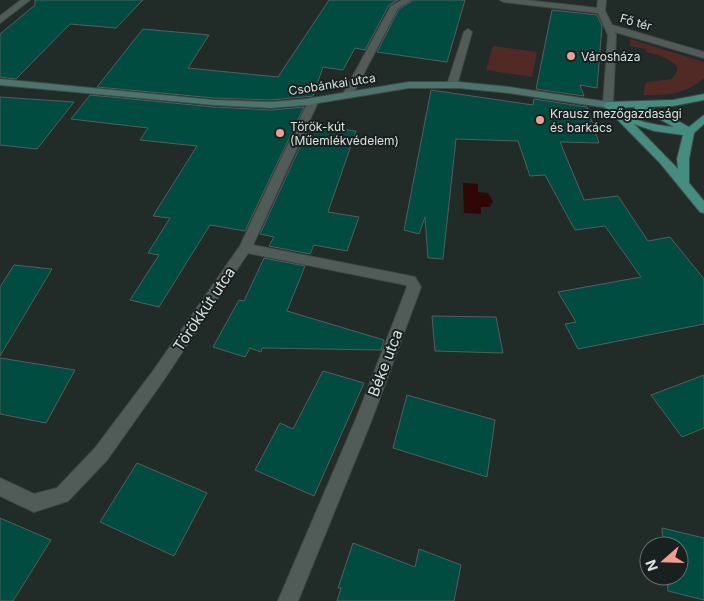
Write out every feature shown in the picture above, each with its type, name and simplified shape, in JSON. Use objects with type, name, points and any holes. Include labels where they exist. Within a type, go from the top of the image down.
[{"type":"main road","name":"Csobánkai utca","points":[[0,82],[227,104],[272,105],[313,102],[348,94],[408,85],[452,84],[608,105]]},
{"type":"main road","points":[[621,110],[704,97]]},
{"type":"main road","points":[[608,105],[621,110],[658,114],[690,132]]},
{"type":"main road","points":[[621,110],[638,124],[654,128],[690,132]]},
{"type":"main road","points":[[621,110],[684,182],[704,209]]},
{"type":"main road","points":[[684,182],[683,160],[690,132],[704,118]]},
{"type":"street","points":[[0,20],[26,0]]},
{"type":"street","points":[[348,94],[395,6],[408,0]]},
{"type":"street","points":[[504,0],[601,11]]},
{"type":"street","points":[[602,0],[601,11],[608,27]]},
{"type":"street","name":"Fő tér","points":[[608,27],[704,55]]},
{"type":"street","name":"Fő tér","points":[[608,27],[612,35],[608,105]]},
{"type":"street","points":[[452,84],[468,32]]},
{"type":"street","name":"Törökkút utca","points":[[0,487],[34,503],[62,495],[101,454],[158,376],[245,248],[313,102]]},
{"type":"street","name":"Béke utca","points":[[245,248],[410,281],[414,287],[364,419],[288,601]]},
{"type":"shaded area","points":[[630,39],[704,62],[704,78],[691,88],[676,93],[643,95],[646,82],[672,79],[677,71],[677,67],[659,55],[646,52],[646,49],[630,46]]},
{"type":"shaded area","points":[[493,46],[537,52],[532,77],[486,70]]},
{"type":"shaded area","points":[[463,183],[478,184],[478,192],[488,193],[493,201],[490,207],[481,207],[481,214],[464,213]]},
{"type":"building","points":[[35,0],[143,0],[116,28],[70,24],[16,79],[0,77],[0,34],[35,5]]},
{"type":"building","points":[[329,0],[398,0],[389,5],[365,50],[355,48],[343,70],[323,67],[313,96],[271,100],[214,98],[97,87],[143,29],[209,35],[188,68],[278,77]]},
{"type":"building","points":[[414,0],[465,0],[447,62],[377,52],[399,9]]},
{"type":"building","name":"Városháza","points":[[552,10],[597,15],[602,26],[597,88],[580,85],[584,96],[536,89]]},
{"type":"building","points":[[431,90],[533,105],[534,99],[587,107],[599,143],[560,142],[584,200],[618,196],[648,241],[670,237],[704,279],[704,324],[578,349],[565,324],[576,322],[558,292],[641,277],[605,226],[575,230],[545,175],[530,176],[518,141],[456,139],[443,259],[428,258],[425,217],[419,234],[404,230]]},
{"type":"building","points":[[90,95],[214,107],[271,110],[304,107],[245,231],[210,225],[159,307],[130,300],[159,255],[148,253],[170,218],[153,216],[197,146],[140,140],[148,128],[71,119]]},
{"type":"building","points":[[0,97],[74,102],[37,149],[0,145]]},
{"type":"building","points":[[310,125],[356,131],[328,212],[359,217],[347,251],[314,245],[310,254],[269,246],[274,237],[260,234]]},
{"type":"building","points":[[264,258],[305,266],[287,311],[384,340],[381,350],[262,348],[261,352],[250,348],[245,357],[213,347],[239,300],[244,301]]},
{"type":"building","points":[[14,265],[52,269],[0,356],[0,287]]},
{"type":"building","points":[[432,316],[496,317],[503,353],[435,351]]},
{"type":"building","points":[[0,358],[75,370],[46,423],[0,414]]},
{"type":"building","points":[[323,371],[364,383],[314,496],[255,470],[280,423],[293,429]]},
{"type":"building","points":[[704,375],[704,428],[682,437],[651,395]]},
{"type":"building","points":[[407,395],[495,420],[487,477],[393,448]]},
{"type":"building","points":[[137,463],[207,493],[174,556],[100,522]]},
{"type":"building","points":[[0,518],[51,540],[13,601],[0,601]]},
{"type":"building","points":[[662,528],[704,538],[704,600],[668,591],[668,586],[689,586],[689,536],[662,536]]},
{"type":"building","points":[[353,543],[415,567],[419,549],[461,565],[454,601],[337,601],[341,588],[338,588]]},
{"type":"place","name":"Városháza","points":[[571,56]]},
{"type":"place","name":"Krausz mezőgazdasági és barkács","points":[[540,120]]},
{"type":"place","name":"Török-kút (Műemlékvédelem)","points":[[280,133]]}]
